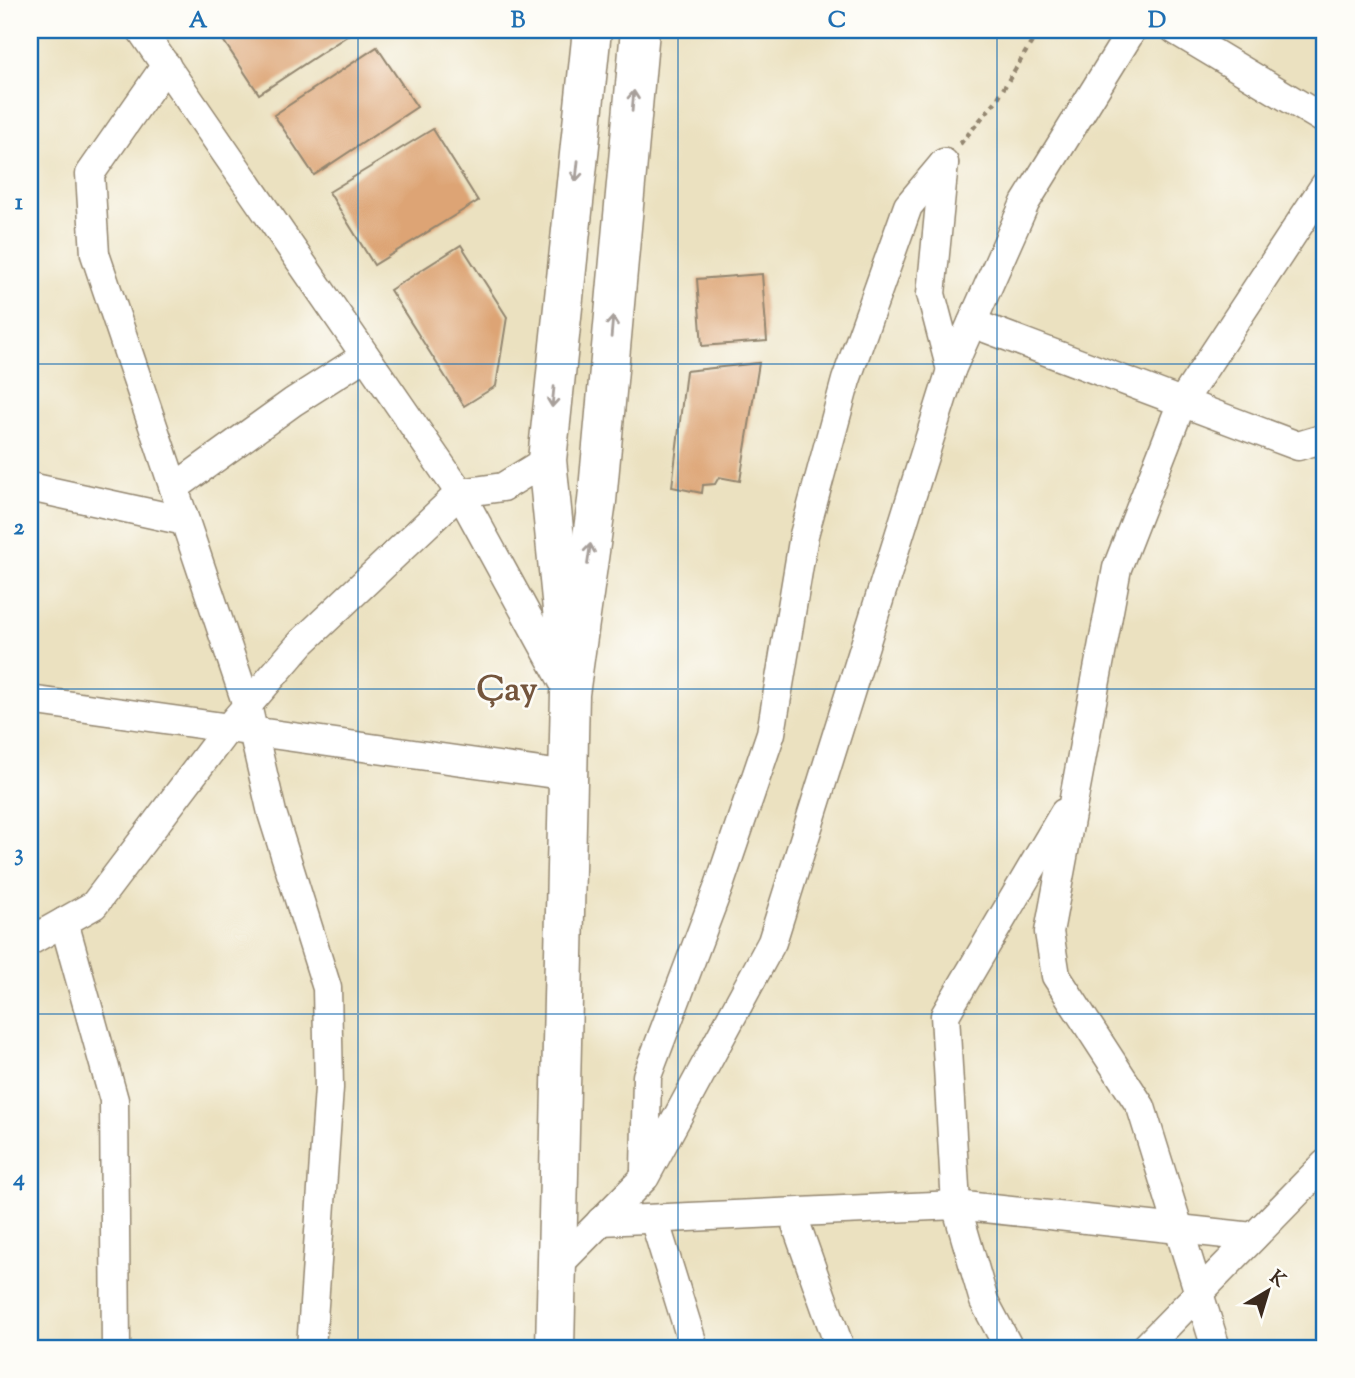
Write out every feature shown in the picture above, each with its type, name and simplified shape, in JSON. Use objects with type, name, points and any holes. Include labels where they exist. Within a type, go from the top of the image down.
[{"type":"main road","points":[[555,1348],[570,694],[547,460],[592,30]]},
{"type":"main road","points":[[570,694],[597,501],[639,30]]},
{"type":"street","points":[[141,30],[460,493],[570,694]]},
{"type":"street","points":[[557,1266],[645,1177],[772,942],[951,370],[1025,203],[1132,30]]},
{"type":"street","points":[[1175,30],[1325,120]]},
{"type":"street","points":[[166,65],[90,174],[95,254],[185,521],[243,721],[327,988],[329,1088],[311,1348]]},
{"type":"street","points":[[944,163],[931,293],[951,370]]},
{"type":"street","points":[[645,1177],[647,1076],[719,886],[771,733],[804,535],[846,380],[908,206],[944,163]]},
{"type":"street","points":[[1216,1348],[1141,1107],[1056,976],[1049,932],[1117,568],[1182,402],[1325,185]]},
{"type":"street","points":[[972,323],[1298,446],[1325,438]]},
{"type":"street","points":[[174,488],[293,402],[365,356]]},
{"type":"street","points":[[30,941],[94,905],[243,721],[302,642],[460,493],[503,488],[547,460]]},
{"type":"street","points":[[30,487],[185,521]]},
{"type":"street","points":[[30,700],[243,721],[569,776]]},
{"type":"street","points":[[1009,1348],[984,1301],[956,1205],[945,1015],[1074,795]]},
{"type":"street","points":[[64,922],[114,1100],[116,1348]]},
{"type":"street","points":[[1145,1348],[1325,1164]]},
{"type":"street","points":[[601,1221],[956,1205],[1253,1237]]},
{"type":"street","points":[[792,1213],[840,1348]]},
{"type":"street","points":[[654,1219],[694,1348]]},
{"type":"path","points":[[944,163],[996,101],[1039,30]]},
{"type":"building","points":[[225,30],[356,30],[259,94],[219,34]]},
{"type":"building","points":[[377,47],[417,107],[314,175],[274,115]]},
{"type":"building","points":[[433,129],[478,201],[374,265],[329,192]]},
{"type":"building","points":[[461,245],[507,317],[496,386],[464,406],[390,290]]},
{"type":"building","points":[[762,274],[767,341],[702,346],[697,279]]},
{"type":"building","points":[[759,363],[740,481],[719,477],[715,484],[703,485],[702,493],[672,487],[686,371]]},
{"type":"district","name":"Çay","points":[[507,688]]}]
